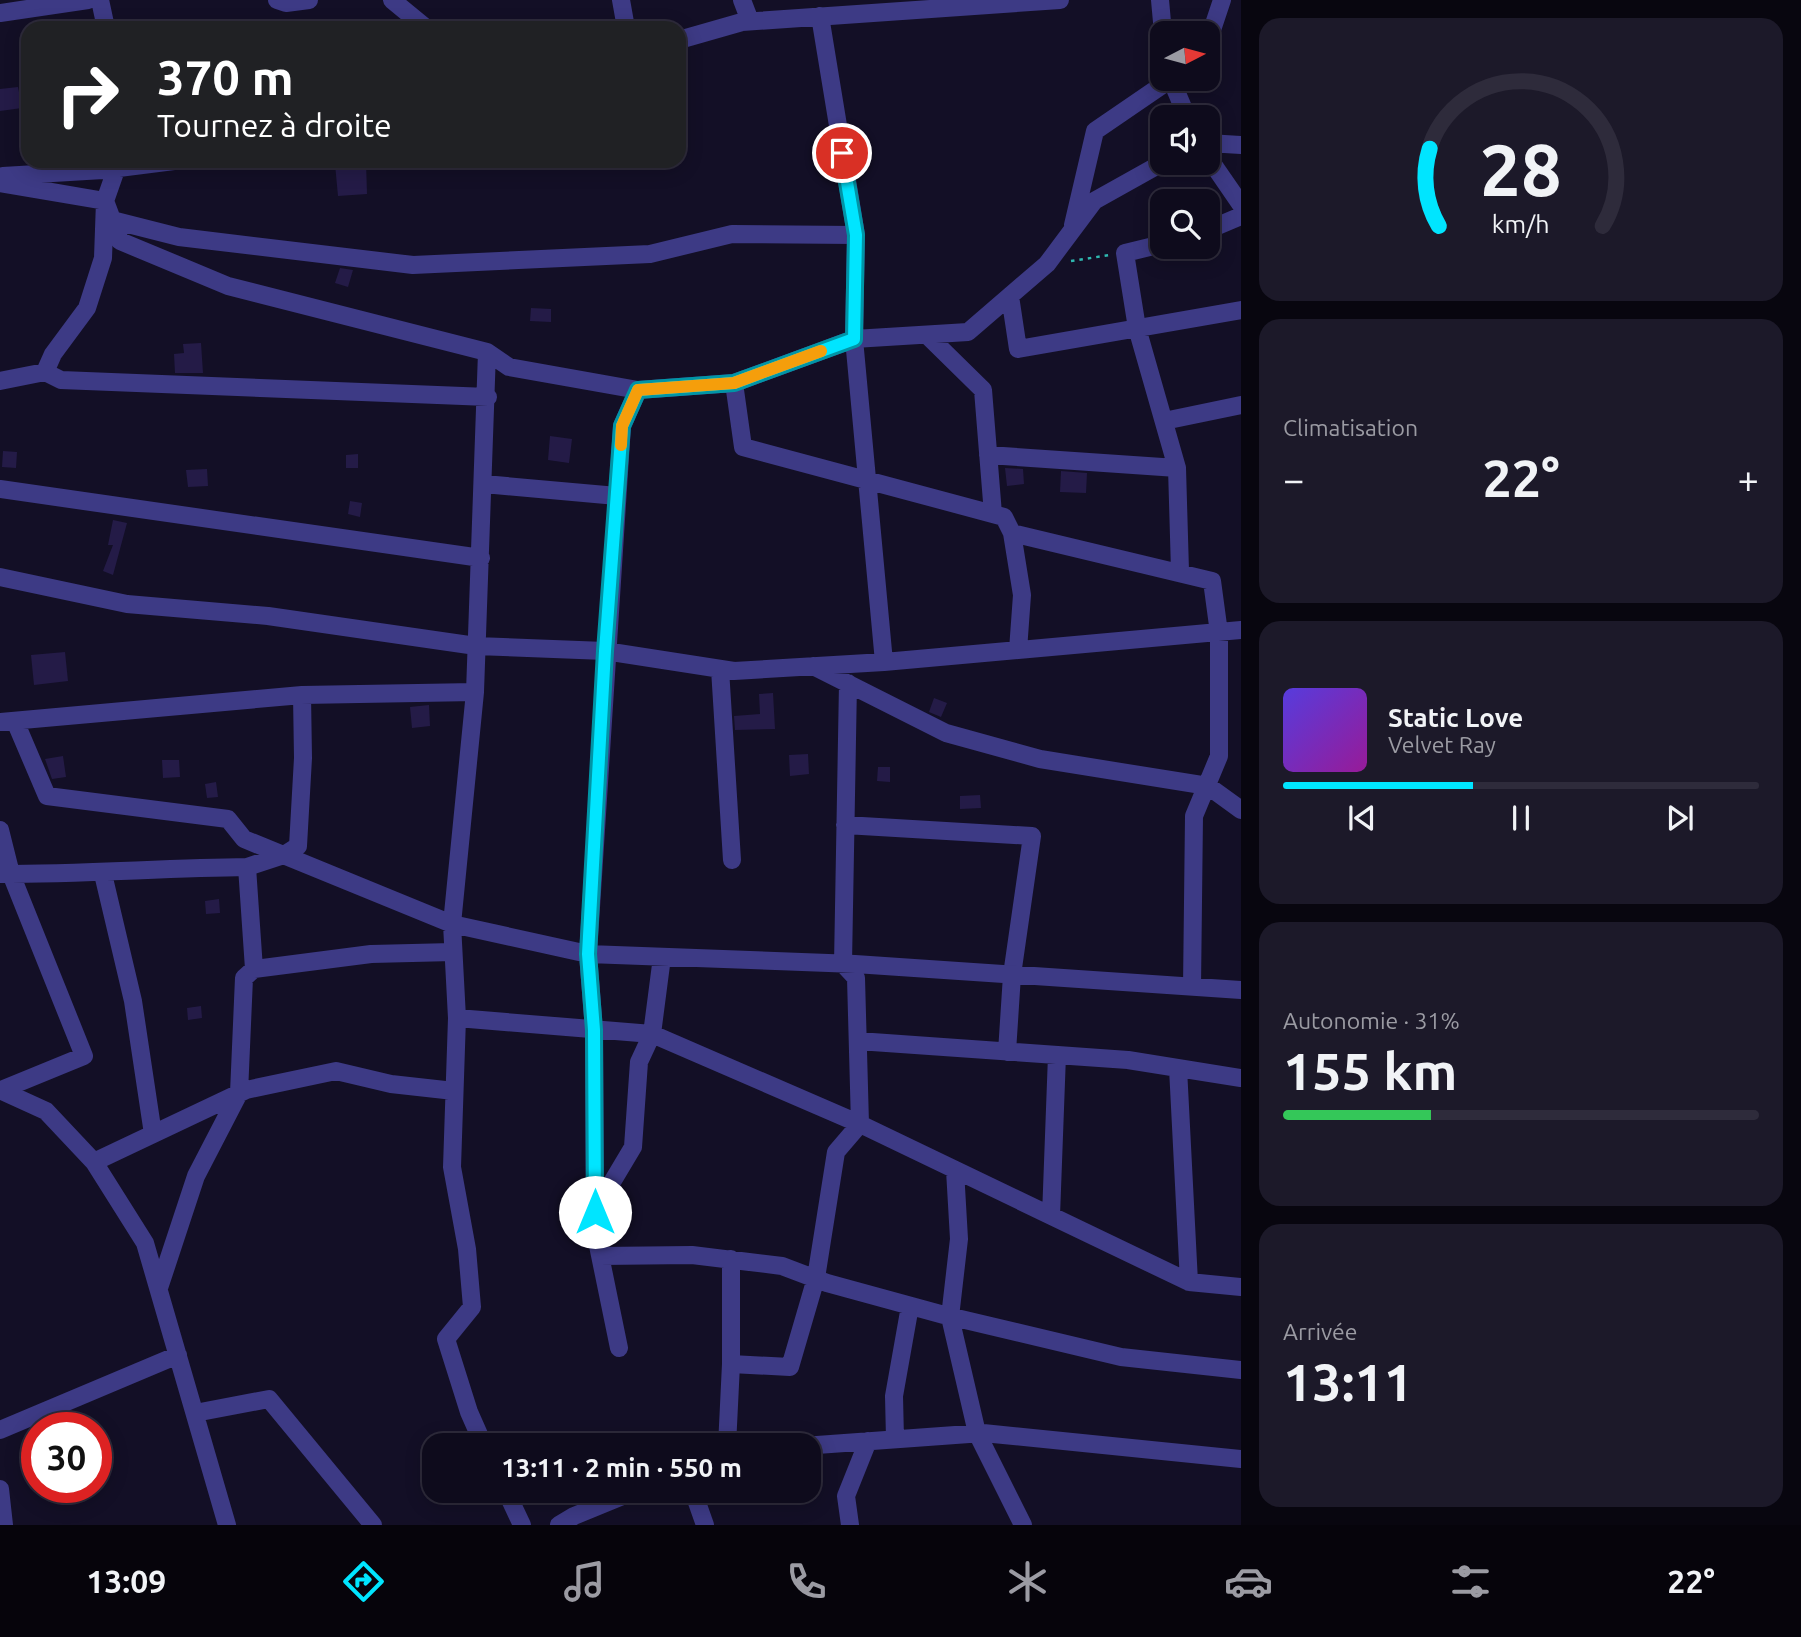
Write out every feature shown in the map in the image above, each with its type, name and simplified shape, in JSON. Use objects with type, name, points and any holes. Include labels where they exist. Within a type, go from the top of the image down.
[{"type":"street","points":[[0,13],[88,0]]},
{"type":"street","points":[[100,0],[104,21]]},
{"type":"street","points":[[277,0],[286,3],[309,0]]},
{"type":"street","points":[[392,0],[418,21]]},
{"type":"street","points":[[621,0],[625,21]]},
{"type":"street","points":[[742,0],[750,21]]},
{"type":"street","points":[[686,38],[750,21],[1060,0]]},
{"type":"street","points":[[1160,0],[1162,21]]},
{"type":"street","points":[[1214,21],[1222,0]]},
{"type":"street","points":[[820,16],[856,235],[854,339],[884,662]]},
{"type":"street","points":[[1071,232],[1094,131],[1153,91]]},
{"type":"street","points":[[1220,144],[1241,145]]},
{"type":"street","points":[[0,176],[79,168]]},
{"type":"street","points":[[45,372],[53,354],[87,309],[103,258],[105,201],[117,168]]},
{"type":"street","points":[[105,201],[120,241],[228,286],[487,352],[509,367],[638,390],[734,383],[854,339],[968,332],[1047,264],[1094,201],[1150,170]]},
{"type":"street","points":[[1220,174],[1241,205]]},
{"type":"street","points":[[0,183],[105,201]]},
{"type":"street","points":[[1220,225],[1241,216]]},
{"type":"street","points":[[112,220],[179,237],[413,265],[650,254],[732,234],[856,235]]},
{"type":"street","points":[[1150,247],[1125,253],[1137,328],[1177,468],[1180,571]]},
{"type":"street","points":[[1010,296],[1018,349],[1241,310]]},
{"type":"street","points":[[927,335],[983,390],[993,514]]},
{"type":"street","points":[[478,1433],[446,1339],[472,1307],[467,1249],[452,1167],[457,1018],[452,924],[475,692],[488,397],[487,352]]},
{"type":"street","points":[[0,381],[45,372],[61,380],[488,397]]},
{"type":"street","points":[[734,383],[743,447],[1004,517],[1012,533],[1022,595],[1018,650]]},
{"type":"street","points":[[619,1348],[600,1256],[595,1212],[594,1030],[588,954],[605,651],[622,426],[638,390]]},
{"type":"street","points":[[1164,421],[1241,405]]},
{"type":"street","points":[[988,455],[1177,468]]},
{"type":"street","points":[[484,484],[617,496]]},
{"type":"street","points":[[0,489],[481,558]]},
{"type":"street","points":[[1012,533],[1180,571],[1212,581],[1219,633],[1219,756],[1194,816],[1192,987]]},
{"type":"street","points":[[0,577],[127,604],[268,616],[476,646],[605,651],[720,669],[884,662],[1241,631]]},
{"type":"street","points":[[813,666],[960,737],[1040,759],[1208,786],[1241,810]]},
{"type":"street","points":[[720,669],[732,860]]},
{"type":"street","points":[[731,1364],[790,1367],[816,1278],[836,1152],[860,1124],[856,978],[843,964],[848,684]]},
{"type":"street","points":[[475,692],[302,695],[8,721],[47,796],[228,819],[244,839],[452,924],[588,954],[843,964],[1241,990]]},
{"type":"street","points":[[6,874],[103,874],[153,868],[247,867],[284,855],[298,846],[303,758],[302,695]]},
{"type":"street","points":[[845,825],[1032,836],[1012,975],[1007,1052]]},
{"type":"street","points":[[0,830],[6,874],[84,1056],[0,1090]]},
{"type":"street","points":[[247,867],[254,969]]},
{"type":"street","points":[[103,874],[134,1001],[153,1134]]},
{"type":"street","points":[[159,1288],[196,1176],[239,1093],[244,978],[254,969],[371,954],[453,952]]},
{"type":"street","points":[[595,1212],[632,1147],[639,1062],[652,1034],[662,957]]},
{"type":"street","points":[[457,1018],[652,1034],[860,1124],[1188,1282],[1241,1287]]},
{"type":"street","points":[[858,1041],[1057,1055],[1178,1068],[1241,1078]]},
{"type":"street","points":[[1051,1216],[1057,1055]]},
{"type":"street","points":[[1178,1068],[1188,1282]]},
{"type":"street","points":[[94,1162],[239,1093],[336,1072],[391,1084],[454,1091]]},
{"type":"street","points":[[0,1090],[46,1111],[94,1162],[145,1243],[227,1525]]},
{"type":"street","points":[[955,1170],[959,1239],[950,1317],[977,1433],[1023,1525]]},
{"type":"street","points":[[600,1256],[692,1255],[782,1266],[950,1317],[1121,1357],[1241,1370]]},
{"type":"street","points":[[728,1433],[731,1259]]},
{"type":"street","points":[[895,1439],[894,1396],[910,1306]]},
{"type":"street","points":[[0,1430],[178,1355]]},
{"type":"street","points":[[195,1413],[268,1399],[373,1525]]},
{"type":"street","points":[[821,1445],[977,1433],[1241,1459]]},
{"type":"street","points":[[850,1525],[846,1496],[868,1441]]},
{"type":"street","points":[[1,1496],[4,1525]]},
{"type":"street","points":[[512,1503],[522,1525]]},
{"type":"street","points":[[559,1525],[606,1503]]},
{"type":"street","points":[[697,1503],[705,1525]]},
{"type":"path","points":[[1047,264],[1125,253]]},
{"type":"building","points":[[18,87],[21,108],[0,111],[0,89]]},
{"type":"building","points":[[335,168],[366,168],[367,194],[338,196]]},
{"type":"building","points":[[340,268],[353,270],[348,287],[335,283]]},
{"type":"building","points":[[531,308],[551,309],[551,322],[530,321]]},
{"type":"building","points":[[201,343],[203,373],[175,373],[174,354],[184,353],[183,344]]},
{"type":"building","points":[[550,436],[572,439],[569,463],[548,460]]},
{"type":"building","points":[[3,451],[17,452],[16,468],[2,467]]},
{"type":"building","points":[[358,454],[358,468],[346,468],[346,455]]},
{"type":"building","points":[[1005,468],[1023,469],[1024,484],[1007,486]]},
{"type":"building","points":[[207,469],[208,486],[188,487],[186,470]]},
{"type":"building","points":[[1061,471],[1087,473],[1086,493],[1060,492]]},
{"type":"building","points":[[350,501],[362,503],[360,517],[348,514]]},
{"type":"building","points":[[113,520],[127,523],[113,575],[103,571],[113,545],[108,545]]},
{"type":"building","points":[[65,652],[68,681],[34,685],[31,655]]},
{"type":"building","points":[[773,693],[775,729],[735,730],[734,716],[760,714],[759,694]]},
{"type":"building","points":[[934,698],[947,703],[941,717],[929,712]]},
{"type":"building","points":[[429,705],[430,726],[412,728],[410,707]]},
{"type":"building","points":[[808,754],[809,774],[790,776],[789,755]]},
{"type":"building","points":[[63,756],[66,777],[52,779],[45,759]]},
{"type":"building","points":[[162,760],[179,760],[180,777],[163,778]]},
{"type":"building","points":[[878,767],[890,767],[890,782],[877,781]]},
{"type":"building","points":[[216,782],[218,797],[207,798],[205,784]]},
{"type":"building","points":[[980,795],[981,808],[960,809],[960,796]]},
{"type":"building","points":[[219,899],[220,913],[206,914],[205,901]]},
{"type":"building","points":[[201,1006],[202,1018],[188,1020],[187,1008]]},
{"type":"slow traffic","points":[[621,445],[622,426],[638,390],[734,383],[821,351]]},
{"type":"route","points":[[595,1212],[594,1030],[588,954],[605,651],[622,426],[638,390],[734,383],[854,339],[856,235],[842,153]]}]
